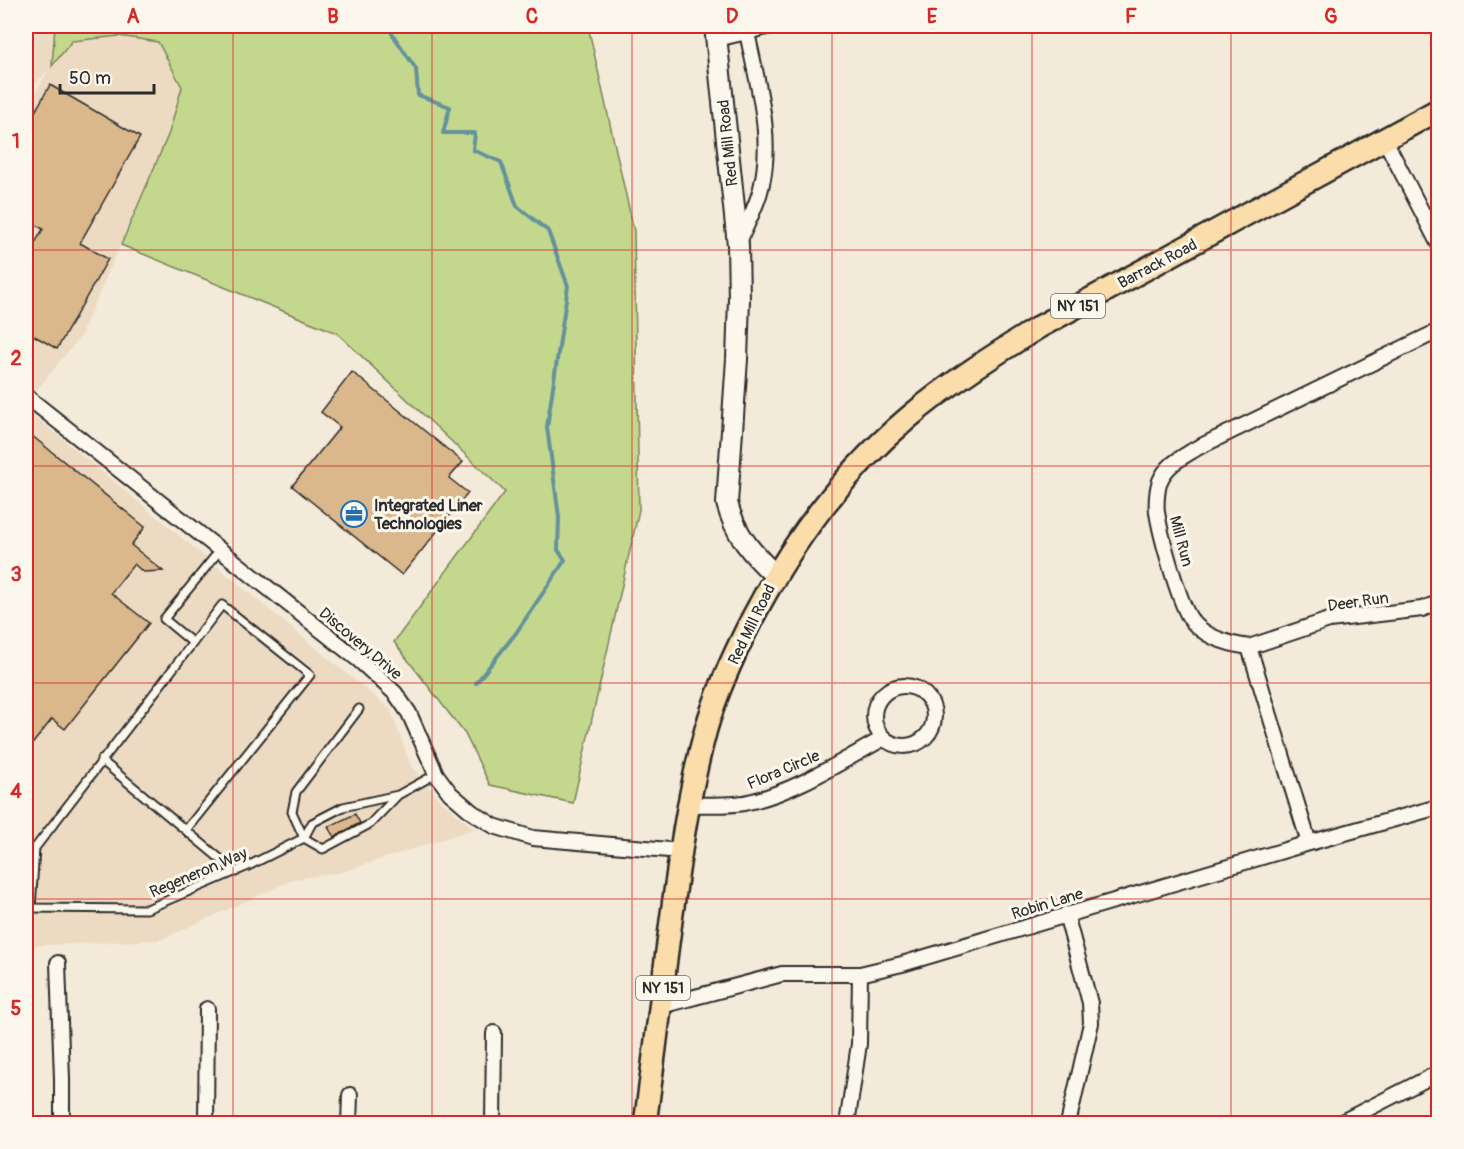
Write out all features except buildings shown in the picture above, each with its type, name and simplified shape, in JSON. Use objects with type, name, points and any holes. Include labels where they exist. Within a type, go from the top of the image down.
[{"type":"main road","name":"Barrack Road","points":[[775,575],[808,525],[862,462],[908,418],[996,353],[1039,327],[1438,110]]},
{"type":"main road","name":"Red Mill Road","points":[[645,1124],[680,851],[706,727],[736,650],[775,575]]},
{"type":"street","points":[[716,32],[747,32],[771,26]]},
{"type":"street","name":"Red Mill Road","points":[[716,32],[738,245],[737,359],[727,503],[731,519],[742,542],[775,575]]},
{"type":"street","points":[[738,245],[759,195],[767,150],[765,123],[747,32]]},
{"type":"street","points":[[1385,140],[1438,243]]},
{"type":"street","name":"Mill Run","points":[[1249,647],[1228,644],[1203,632],[1190,619],[1181,600],[1156,511],[1160,481],[1170,465],[1197,448],[1438,331]]},
{"type":"street","name":"Discovery Drive","points":[[26,396],[360,661],[395,693],[409,713],[436,774],[450,793],[472,812],[494,826],[532,838],[680,851]]},
{"type":"street","name":"Deer Run","points":[[1249,647],[1329,620],[1422,609],[1438,603]]},
{"type":"street","points":[[1249,647],[1309,843]]},
{"type":"street","points":[[901,685],[920,690],[927,696],[932,705],[933,725],[921,741],[902,746],[892,744],[884,738],[878,730],[874,711],[883,694],[901,685]]},
{"type":"street","name":"Flora Circle","points":[[688,805],[742,803],[764,798],[821,772],[884,738]]},
{"type":"street","name":"Robin Lane","points":[[661,1006],[782,974],[860,974],[1438,807]]},
{"type":"street","points":[[1066,914],[1090,1003],[1091,1023],[1068,1124]]},
{"type":"street","points":[[58,963],[62,1124]]},
{"type":"street","points":[[847,1124],[859,1044],[860,974]]},
{"type":"street","points":[[206,1124],[207,1009]]},
{"type":"street","points":[[493,1124],[494,1033]]},
{"type":"street","points":[[1338,1124],[1438,1073]]},
{"type":"street","points":[[350,1095],[350,1124]]},
{"type":"lane","points":[[193,643],[164,619],[220,550]]},
{"type":"lane","points":[[28,908],[35,848],[222,605],[310,675],[186,830]]},
{"type":"lane","points":[[304,838],[292,812],[296,792],[359,709]]},
{"type":"lane","points":[[101,760],[236,872]]},
{"type":"lane","name":"Regeneron Way","points":[[28,908],[147,909],[236,872],[304,838],[312,823],[343,807],[398,795],[436,774]]},
{"type":"lane","name":"Regeneron Way","points":[[304,838],[323,849],[370,824],[398,795]]},
{"type":"shaded area","points":[[26,26],[55,26],[52,65],[72,41],[119,36],[158,42],[182,87],[169,133],[80,337],[26,403],[26,109],[49,69],[26,94]]},
{"type":"shaded area","points":[[26,409],[391,710],[411,766],[439,799],[474,829],[342,872],[295,879],[160,940],[26,946]]},
{"type":"green space","points":[[55,26],[588,26],[634,231],[639,510],[573,803],[490,785],[465,734],[394,642],[505,492],[337,333],[121,245],[169,133],[182,87],[158,42],[119,36],[72,41],[52,66]]},
{"type":"waterway","points":[[387,26],[416,69],[418,95],[450,107],[443,133],[475,133],[473,150],[501,162],[517,206],[548,231],[568,286],[547,427],[559,517],[558,550],[565,560],[516,633],[476,683]]},
{"type":"place","name":"Integrated Liner Technologies","points":[[354,514]]}]
